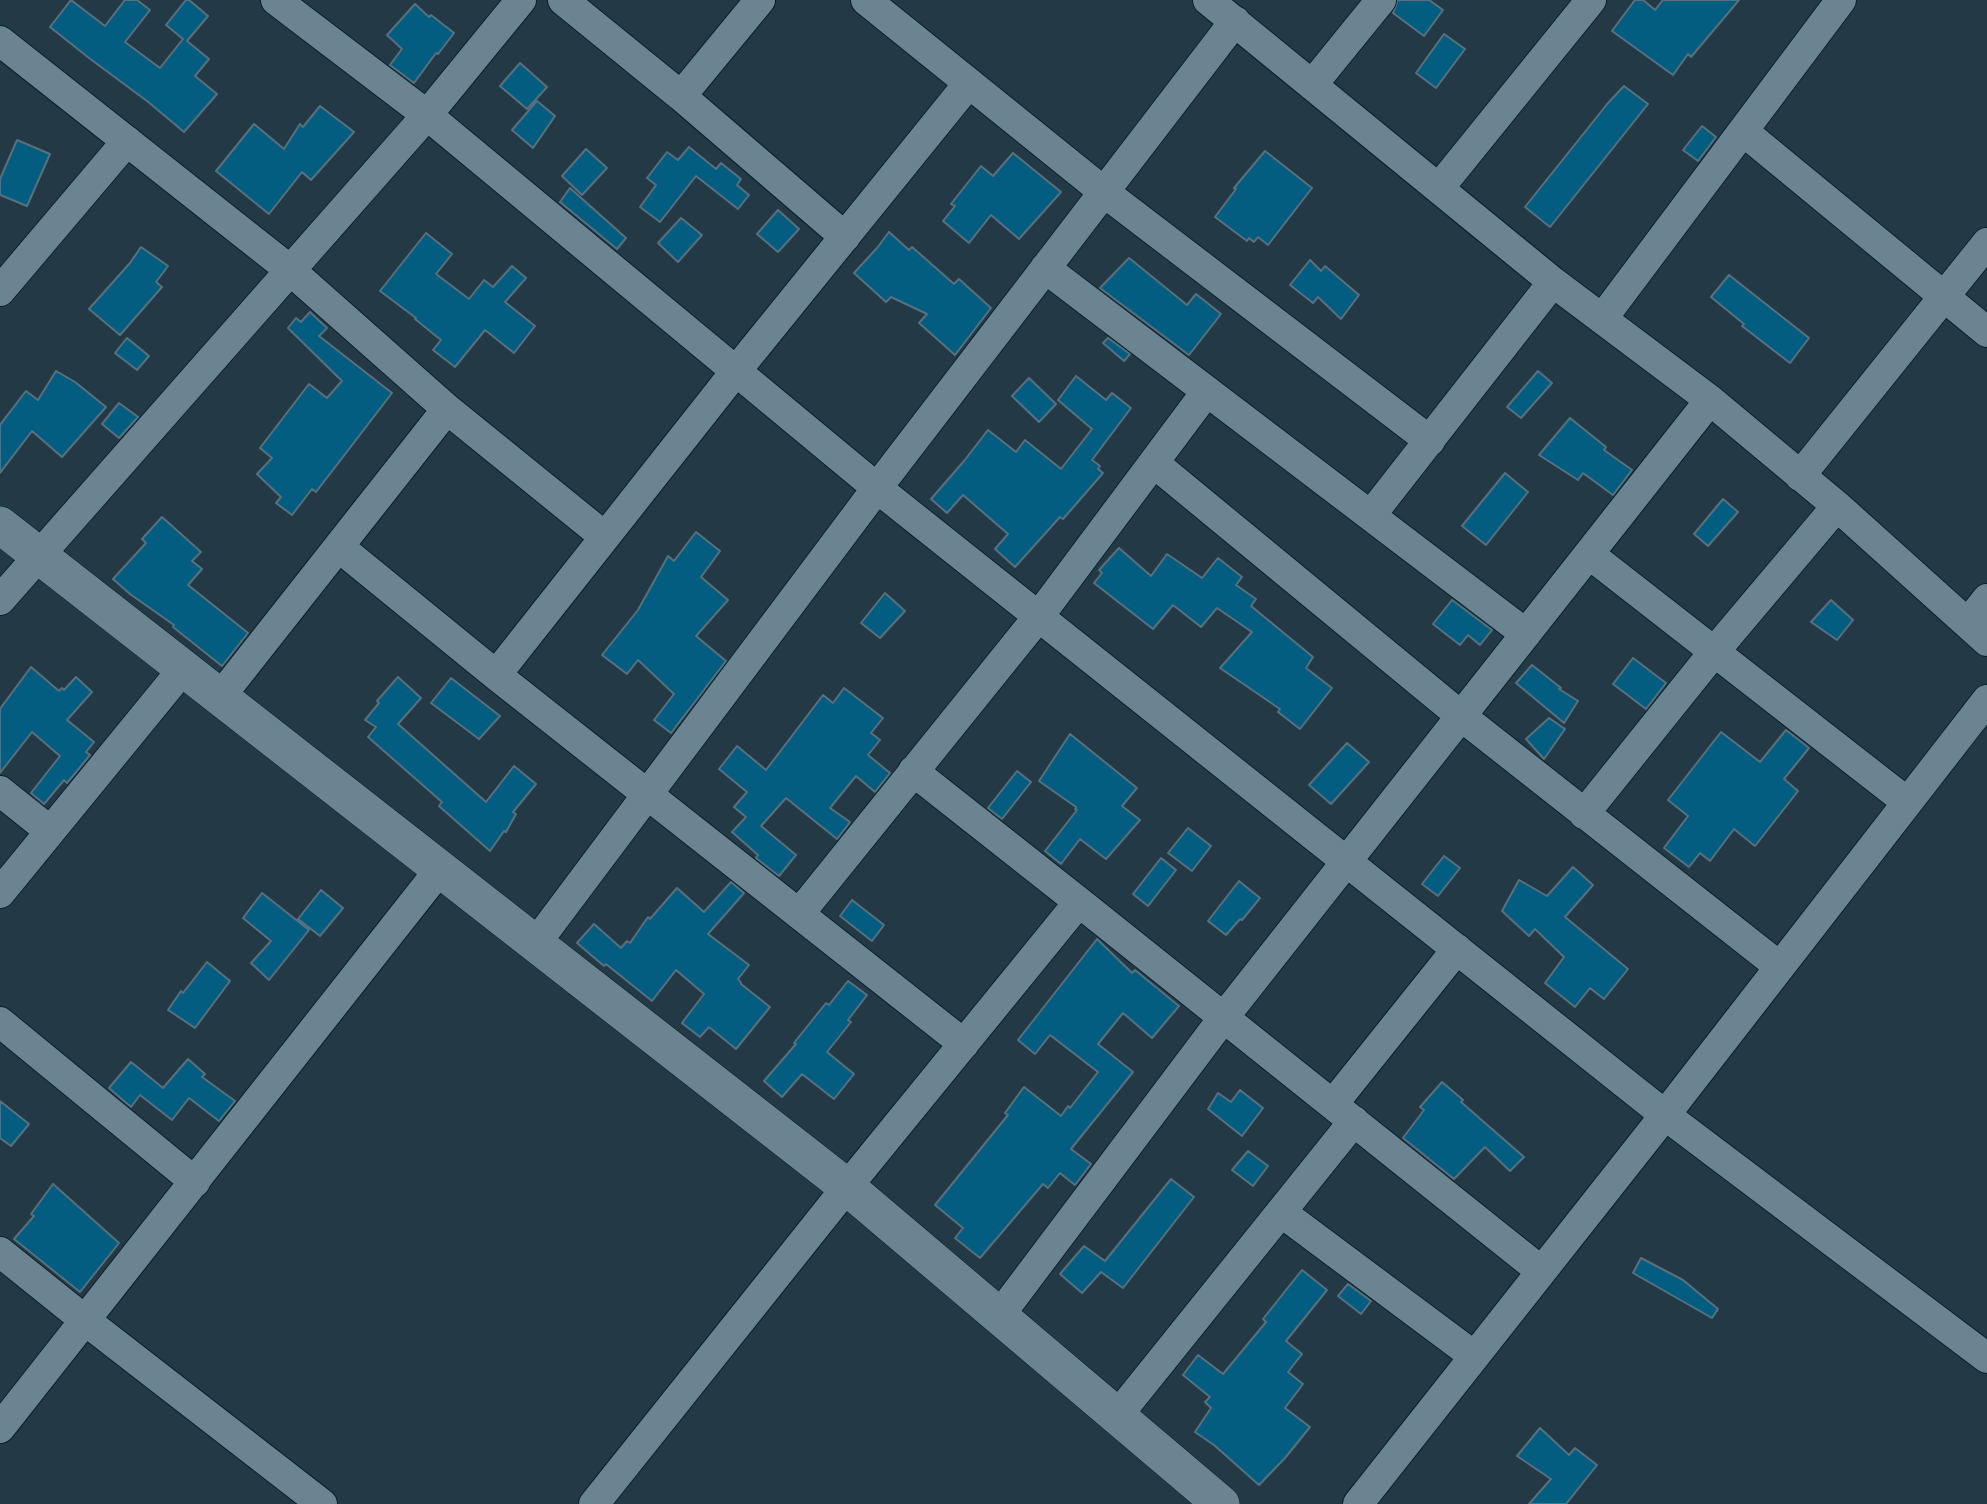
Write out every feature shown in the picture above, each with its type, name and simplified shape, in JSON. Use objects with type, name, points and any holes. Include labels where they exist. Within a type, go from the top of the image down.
[{"type":"street","points":[[276,0],[427,115],[877,488],[1665,1115],[1987,1358]]},
{"type":"street","points":[[0,600],[427,115],[521,0]]},
{"type":"street","points":[[563,0],[681,96],[845,237]]},
{"type":"street","points":[[681,96],[760,0]]},
{"type":"street","points":[[866,0],[1104,192],[1430,441]]},
{"type":"street","points":[[1208,0],[1553,282],[1710,400],[1837,506],[1977,632],[1987,599]]},
{"type":"street","points":[[1312,85],[1381,0]]},
{"type":"street","points":[[1602,320],[1841,0]]},
{"type":"street","points":[[1439,188],[1575,5]]},
{"type":"street","points":[[536,943],[877,488],[1235,21]]},
{"type":"street","points":[[0,41],[290,270],[447,409],[605,537]]},
{"type":"street","points":[[496,675],[736,371],[969,83]]},
{"type":"street","points":[[1743,131],[1987,332]]},
{"type":"street","points":[[0,291],[127,141]]},
{"type":"street","points":[[1800,476],[1987,243]]},
{"type":"street","points":[[1045,268],[1526,634]]},
{"type":"street","points":[[1371,515],[1553,282]]},
{"type":"street","points":[[799,914],[1039,616],[1207,391]]},
{"type":"street","points":[[999,1316],[1224,1017],[1710,400]]},
{"type":"street","points":[[220,697],[447,409]]},
{"type":"street","points":[[1154,463],[1461,716],[1780,967]]},
{"type":"street","points":[[1584,814],[1714,652],[1837,506]]},
{"type":"street","points":[[0,525],[848,1186],[1221,1504]]},
{"type":"street","points":[[339,547],[496,675],[964,1044]]},
{"type":"street","points":[[1589,554],[1907,802]]},
{"type":"street","points":[[0,892],[183,669]]},
{"type":"street","points":[[1358,1504],[1665,1115],[1987,700]]},
{"type":"street","points":[[913,772],[1541,1271]]},
{"type":"street","points":[[0,791],[50,831]]},
{"type":"street","points":[[0,1428],[441,868]]},
{"type":"street","points":[[594,1504],[1079,902]]},
{"type":"street","points":[[1117,1416],[1281,1212],[1343,1113],[1457,949]]},
{"type":"street","points":[[0,1022],[195,1182]]},
{"type":"street","points":[[1281,1212],[1475,1356]]},
{"type":"street","points":[[0,1252],[322,1504]]},
{"type":"building","points":[[71,0],[105,26],[125,0],[137,0],[150,10],[125,42],[160,68],[183,39],[166,25],[186,0],[208,16],[187,41],[209,59],[195,76],[217,94],[184,132],[50,27]]},
{"type":"building","points":[[1398,0],[1429,0],[1443,10],[1424,36],[1393,13]]},
{"type":"building","points":[[1635,0],[1643,0],[1655,10],[1663,0],[1739,0],[1691,57],[1688,54],[1673,75],[1612,31]]},
{"type":"building","points":[[415,4],[454,33],[414,83],[390,65],[402,49],[387,35]]},
{"type":"building","points":[[1444,34],[1465,49],[1436,88],[1416,73]]},
{"type":"building","points":[[520,63],[547,87],[527,109],[500,86]]},
{"type":"building","points":[[1624,86],[1648,104],[1550,227],[1525,207]]},
{"type":"building","points":[[537,101],[555,116],[533,148],[512,130]]},
{"type":"building","points":[[320,106],[354,132],[311,180],[302,172],[269,214],[216,171],[254,124],[284,149],[300,124],[303,127]]},
{"type":"building","points":[[1702,126],[1716,137],[1698,161],[1683,150]]},
{"type":"building","points":[[17,140],[50,154],[27,206],[0,195],[0,179]]},
{"type":"building","points":[[689,147],[716,169],[721,163],[741,179],[737,185],[749,195],[738,209],[696,176],[660,222],[640,207],[656,185],[647,178],[667,152],[678,160]]},
{"type":"building","points":[[586,149],[607,168],[582,195],[562,176]]},
{"type":"building","points":[[1265,151],[1312,188],[1268,245],[1258,237],[1254,242],[1249,238],[1247,241],[1215,217],[1236,189],[1234,188]]},
{"type":"building","points":[[1013,153],[1061,192],[1019,239],[991,215],[969,243],[943,221],[955,206],[951,204],[981,166],[993,176]]},
{"type":"building","points":[[570,188],[626,238],[617,249],[560,202]]},
{"type":"building","points":[[778,210],[799,229],[778,252],[757,234]]},
{"type":"building","points":[[681,218],[702,235],[678,262],[658,243]]},
{"type":"building","points":[[889,232],[909,250],[912,247],[954,284],[959,279],[991,308],[955,355],[919,323],[927,314],[891,297],[886,302],[854,273]]},
{"type":"building","points":[[426,233],[452,254],[436,274],[469,299],[484,280],[493,287],[512,266],[526,278],[505,302],[535,326],[514,353],[485,330],[455,367],[433,350],[441,340],[380,291]]},
{"type":"building","points":[[141,247],[168,266],[156,282],[162,287],[120,335],[89,309]]},
{"type":"building","points":[[1129,258],[1187,305],[1196,294],[1221,314],[1189,355],[1100,288]]},
{"type":"building","points":[[1310,260],[1321,271],[1325,266],[1359,295],[1341,319],[1318,297],[1313,303],[1290,285]]},
{"type":"building","points":[[1729,275],[1809,338],[1790,363],[1742,326],[1744,324],[1711,297]]},
{"type":"building","points":[[310,312],[327,328],[319,336],[392,393],[316,492],[312,489],[292,515],[276,503],[281,497],[257,474],[272,458],[260,448],[309,384],[327,398],[342,381],[288,328],[296,318],[301,322]]},
{"type":"building","points":[[127,338],[149,356],[137,370],[115,353]]},
{"type":"building","points":[[1108,338],[1130,354],[1124,361],[1103,343]]},
{"type":"building","points":[[56,371],[75,382],[106,407],[62,457],[32,431],[0,473],[0,425],[26,391],[38,400]]},
{"type":"building","points":[[1538,371],[1552,383],[1521,418],[1507,407]]},
{"type":"building","points":[[1076,376],[1106,400],[1112,393],[1131,408],[1092,460],[1100,466],[1098,469],[1103,473],[1063,519],[1060,517],[1015,567],[995,549],[1008,534],[963,495],[947,513],[931,499],[988,430],[1016,452],[1025,440],[1061,469],[1092,429],[1058,400]]},
{"type":"building","points":[[1029,378],[1056,404],[1039,422],[1012,396]]},
{"type":"building","points":[[119,403],[138,417],[119,438],[102,424]]},
{"type":"building","points":[[1570,418],[1606,447],[1604,450],[1632,470],[1613,495],[1583,473],[1578,480],[1539,455]]},
{"type":"building","points":[[1505,473],[1528,492],[1486,545],[1462,526]]},
{"type":"building","points":[[1723,499],[1738,512],[1708,546],[1694,534]]},
{"type":"building","points":[[162,517],[201,552],[192,561],[202,569],[188,585],[248,633],[222,666],[173,627],[174,625],[113,579],[146,543],[142,539]]},
{"type":"building","points":[[696,532],[720,551],[701,577],[728,600],[696,636],[726,661],[671,733],[654,720],[674,694],[638,660],[627,674],[602,655],[638,610],[668,556],[674,561]]},
{"type":"building","points":[[1119,548],[1151,576],[1167,554],[1202,578],[1218,558],[1242,577],[1236,585],[1256,599],[1251,606],[1313,657],[1306,668],[1332,688],[1300,729],[1278,712],[1280,709],[1220,668],[1252,632],[1217,608],[1201,627],[1173,605],[1153,629],[1094,583],[1102,573],[1099,570]]},
{"type":"building","points":[[885,593],[905,611],[880,638],[861,623]]},
{"type":"building","points":[[1452,600],[1492,630],[1480,645],[1468,635],[1460,645],[1433,624]]},
{"type":"building","points":[[1831,600],[1853,620],[1837,640],[1811,622]]},
{"type":"building","points":[[1633,658],[1666,683],[1646,709],[1613,684]]},
{"type":"building","points":[[1532,665],[1561,688],[1559,689],[1578,701],[1564,723],[1516,683]]},
{"type":"building","points":[[31,667],[59,691],[62,688],[64,690],[76,677],[92,692],[67,720],[94,742],[86,752],[90,755],[67,783],[64,780],[44,804],[31,793],[60,756],[32,732],[0,773],[0,709]]},
{"type":"building","points":[[398,677],[421,698],[398,724],[486,802],[514,766],[536,784],[513,812],[516,814],[506,832],[504,831],[490,851],[439,806],[442,802],[368,737],[376,727],[365,720]]},
{"type":"building","points":[[451,678],[500,716],[479,739],[431,703]]},
{"type":"building","points":[[844,688],[883,718],[871,733],[880,740],[868,755],[890,773],[875,792],[856,776],[830,808],[850,822],[837,839],[786,798],[761,826],[796,855],[779,876],[756,858],[758,855],[732,832],[746,817],[734,807],[747,792],[719,769],[737,746],[766,770],[823,695],[833,703]]},
{"type":"building","points":[[1549,718],[1565,729],[1544,759],[1526,739]]},
{"type":"building","points":[[1786,730],[1809,748],[1784,779],[1798,791],[1755,846],[1734,829],[1710,861],[1700,853],[1689,867],[1664,848],[1688,816],[1668,800],[1721,732],[1760,762]]},
{"type":"building","points":[[1070,734],[1137,788],[1122,806],[1140,820],[1106,859],[1080,839],[1061,864],[1045,851],[1077,810],[1039,781]]},
{"type":"building","points":[[1347,743],[1369,762],[1331,804],[1309,785]]},
{"type":"building","points":[[1017,771],[1031,782],[1002,819],[988,808]]},
{"type":"building","points":[[1188,828],[1211,846],[1192,871],[1168,853]]},
{"type":"building","points":[[1444,856],[1460,868],[1438,896],[1422,884]]},
{"type":"building","points":[[1161,858],[1176,870],[1148,906],[1133,894]]},
{"type":"building","points":[[1573,867],[1593,885],[1565,917],[1628,969],[1604,999],[1590,988],[1575,1007],[1545,983],[1564,957],[1535,929],[1529,936],[1502,911],[1519,880],[1547,896]]},
{"type":"building","points":[[1239,881],[1260,898],[1226,935],[1208,921]]},
{"type":"building","points":[[731,882],[744,893],[708,934],[749,965],[738,979],[770,1007],[736,1049],[709,1027],[700,1037],[682,1023],[704,994],[676,970],[652,1001],[577,943],[594,924],[621,948],[627,941],[630,943],[648,917],[650,919],[677,888],[704,912]]},
{"type":"building","points":[[321,890],[343,908],[320,936],[298,919]]},
{"type":"building","points":[[262,893],[309,930],[269,980],[251,963],[271,941],[243,918]]},
{"type":"building","points":[[852,900],[884,925],[872,941],[840,916]]},
{"type":"building","points":[[1097,939],[1132,973],[1135,970],[1179,1006],[1152,1038],[1123,1013],[1098,1044],[1133,1072],[1071,1149],[1091,1164],[1075,1185],[1060,1173],[1048,1188],[1043,1184],[980,1258],[955,1238],[963,1228],[935,1205],[1008,1115],[1005,1113],[1024,1087],[1061,1116],[1098,1072],[1050,1035],[1035,1054],[1018,1040]]},
{"type":"building","points":[[207,962],[230,981],[195,1028],[168,1010]]},
{"type":"building","points":[[848,981],[867,995],[848,1020],[851,1022],[827,1052],[854,1074],[834,1099],[802,1074],[782,1097],[764,1081],[826,1003],[829,1005]]},
{"type":"building","points":[[188,1059],[205,1074],[202,1077],[235,1101],[219,1121],[189,1098],[172,1120],[140,1095],[131,1107],[109,1088],[131,1062],[163,1088]]},
{"type":"building","points":[[1442,1082],[1524,1157],[1510,1171],[1485,1147],[1454,1179],[1403,1138],[1424,1110],[1420,1107]]},
{"type":"building","points":[[1240,1090],[1263,1108],[1242,1136],[1208,1109],[1218,1093],[1231,1102]]},
{"type":"building","points":[[0,1101],[29,1124],[11,1146],[0,1138]]},
{"type":"building","points":[[1248,1151],[1268,1166],[1253,1186],[1232,1170]]},
{"type":"building","points":[[1171,1179],[1194,1197],[1123,1288],[1101,1272],[1082,1293],[1060,1274],[1084,1246],[1105,1261]]},
{"type":"building","points":[[53,1184],[119,1243],[80,1292],[14,1239],[34,1216],[31,1214]]},
{"type":"building","points":[[1641,1258],[1683,1280],[1718,1309],[1712,1318],[1633,1273]]},
{"type":"building","points":[[1302,1270],[1327,1290],[1286,1341],[1302,1354],[1288,1372],[1303,1384],[1285,1408],[1310,1427],[1259,1485],[1214,1445],[1195,1432],[1211,1408],[1205,1402],[1210,1397],[1183,1375],[1198,1355],[1223,1374],[1266,1322],[1263,1319]]},
{"type":"building","points":[[1348,1284],[1371,1301],[1361,1314],[1338,1296]]},
{"type":"building","points":[[1540,1428],[1569,1455],[1575,1448],[1597,1465],[1566,1504],[1529,1504],[1551,1479],[1517,1456]]}]
